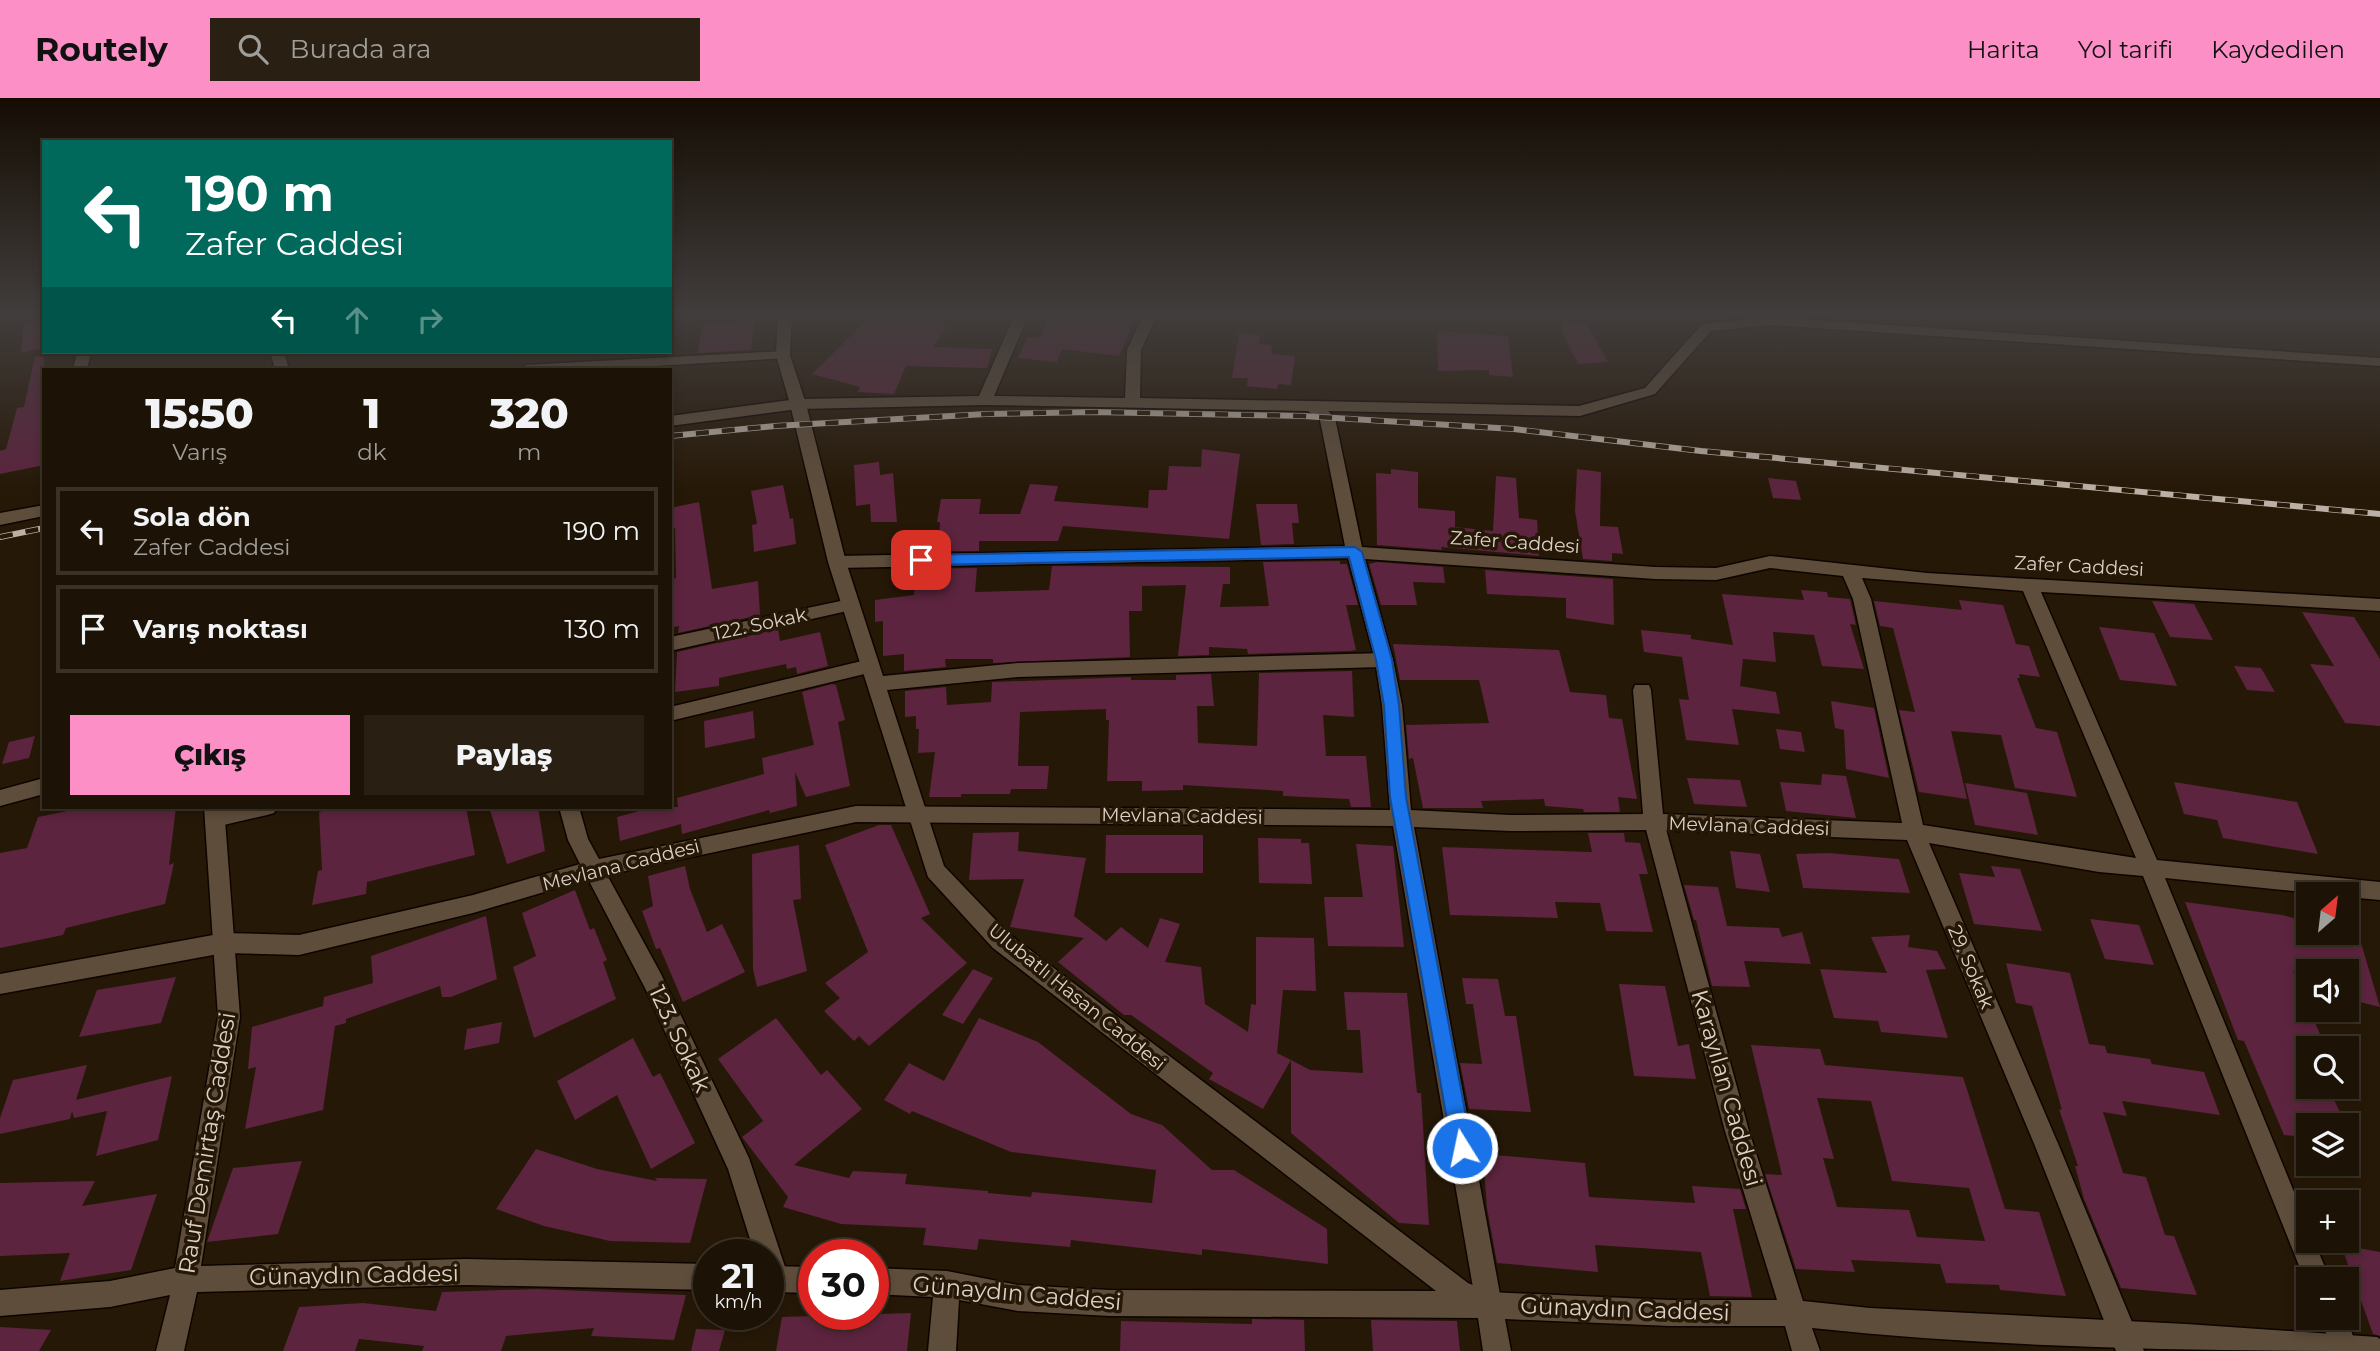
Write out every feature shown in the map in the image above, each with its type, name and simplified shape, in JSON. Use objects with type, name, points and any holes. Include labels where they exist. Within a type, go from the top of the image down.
[{"type":"street","name":"Ulubatlı Hasan Caddesi","points":[[789,374],[837,562],[934,871],[1001,941],[1459,1293],[1489,1305]]},
{"type":"street","points":[[985,400],[996,374]]},
{"type":"street","points":[[1132,401],[1133,374]]},
{"type":"street","points":[[672,421],[798,404],[985,400],[1580,411],[1650,391],[1665,374]]},
{"type":"street","points":[[1310,405],[1327,418],[1355,552],[1384,660],[1392,705],[1402,818],[1497,1351]]},
{"type":"street","points":[[0,519],[42,510]]},
{"type":"street","name":"Zafer Caddesi","points":[[837,562],[1355,552],[1655,573],[1716,574],[1770,562],[2029,585],[2188,593],[2377,609]]},
{"type":"street","name":"29. Sokak","points":[[1850,571],[1862,599],[1914,832],[2127,1343]]},
{"type":"street","points":[[2029,585],[2098,738],[2312,1267]]},
{"type":"street","name":"122. Sokak","points":[[672,643],[850,605]]},
{"type":"street","points":[[672,713],[873,675],[1384,660]]},
{"type":"street","name":"Karayılan Caddesi","points":[[1642,690],[1654,822],[1737,1131],[1806,1351]]},
{"type":"street","points":[[0,797],[42,786]]},
{"type":"street","points":[[214,813],[249,809]]},
{"type":"street","name":"123. Sokak","points":[[570,809],[578,840],[653,981],[740,1167],[761,1239]]},
{"type":"street","name":"Rauf Demirtaş Caddesi","points":[[170,1351],[186,1279],[229,1017],[214,813]]},
{"type":"street","name":"Mevlana Caddesi","points":[[0,984],[224,943],[299,945],[473,904],[593,869],[856,814],[1402,818],[1510,823],[1654,822],[1914,832],[2149,869],[2380,891]]},
{"type":"street","name":"Günaydın Caddesi","points":[[0,1303],[110,1294],[186,1279],[466,1272],[693,1278]]},
{"type":"street","name":"Günaydın Caddesi","points":[[889,1282],[947,1284],[1018,1298],[1110,1303],[1489,1305],[1670,1313],[1794,1313],[2127,1343],[2186,1337],[2377,1351]]},
{"type":"street","points":[[942,1351],[947,1284]]},
{"type":"street","points":[[2338,1330],[2346,1349]]},
{"type":"building","points":[[31,374],[42,374],[42,465],[0,474],[0,451],[6,449],[17,408],[24,407]]},
{"type":"building","points":[[814,374],[902,374],[894,394],[858,392],[860,387]]},
{"type":"building","points":[[1233,374],[1292,374],[1291,385],[1278,384],[1277,389],[1247,386],[1248,378],[1232,378]]},
{"type":"building","points":[[1513,374],[1513,377],[1489,375]]},
{"type":"building","points":[[1202,449],[1240,454],[1229,539],[1063,526],[1058,541],[979,541],[979,551],[938,551],[940,522],[937,522],[941,499],[981,499],[979,514],[1020,514],[1030,484],[1058,486],[1054,501],[1148,508],[1149,490],[1167,490],[1169,466],[1201,467]]},
{"type":"building","points":[[879,462],[880,475],[893,473],[897,522],[871,522],[870,504],[856,506],[854,465]]},
{"type":"building","points":[[1391,469],[1418,472],[1418,508],[1455,511],[1455,527],[1493,531],[1496,476],[1516,478],[1519,518],[1537,520],[1539,556],[1441,547],[1442,550],[1377,545],[1376,473],[1391,474]]},
{"type":"building","points":[[1577,469],[1601,472],[1600,526],[1618,527],[1623,554],[1612,553],[1612,561],[1583,559],[1575,511]]},
{"type":"building","points":[[1768,478],[1796,481],[1801,500],[1773,498]]},
{"type":"building","points":[[783,485],[790,519],[793,518],[796,544],[754,552],[752,525],[757,524],[751,491]]},
{"type":"building","points":[[699,502],[712,589],[758,581],[760,615],[678,633],[679,626],[672,628],[672,579],[676,578],[672,508]]},
{"type":"building","points":[[1256,504],[1297,504],[1299,523],[1292,523],[1294,544],[1261,545]]},
{"type":"building","points":[[1340,561],[1340,564],[1347,564],[1358,605],[1346,605],[1356,650],[1351,651],[1248,654],[1247,649],[1209,647],[1209,655],[1178,656],[1186,585],[1142,586],[1142,611],[1129,611],[1130,657],[993,663],[993,659],[945,659],[946,667],[904,671],[904,654],[883,656],[883,621],[875,622],[875,600],[914,595],[917,569],[977,568],[975,592],[1049,590],[1052,566],[1230,567],[1230,584],[1223,584],[1220,607],[1269,606],[1263,562]]},
{"type":"building","points":[[1377,562],[1443,567],[1445,583],[1413,582],[1417,605],[1381,605],[1369,564]]},
{"type":"building","points":[[1485,570],[1613,579],[1614,625],[1566,618],[1566,598],[1487,594]]},
{"type":"building","points":[[1801,590],[1827,592],[1828,597],[1850,599],[1856,625],[1850,624],[1864,669],[1822,666],[1814,635],[1773,632],[1776,662],[1743,659],[1740,686],[1776,692],[1780,714],[1732,709],[1739,745],[1686,740],[1679,699],[1689,700],[1682,657],[1644,652],[1641,630],[1691,635],[1691,639],[1733,645],[1722,594],[1804,600]]},
{"type":"building","points":[[1959,600],[2003,605],[2016,644],[2029,646],[2040,677],[2019,674],[2020,678],[2017,678],[2036,728],[2057,732],[2077,797],[2015,788],[2001,735],[1951,731],[1967,799],[1919,792],[1899,710],[1915,712],[1893,628],[1880,626],[1874,601],[1962,610]]},
{"type":"building","points":[[2152,601],[2194,604],[2213,640],[2170,637]]},
{"type":"building","points":[[2302,612],[2354,617],[2380,659],[2380,726],[2345,723],[2310,664],[2334,666]]},
{"type":"building","points":[[2099,627],[2154,633],[2177,686],[2120,680]]},
{"type":"building","points":[[778,629],[780,641],[820,632],[828,666],[797,674],[796,667],[787,669],[786,664],[719,678],[719,686],[675,692],[677,652]]},
{"type":"building","points":[[1393,644],[1559,650],[1570,692],[1606,695],[1609,718],[1622,719],[1637,799],[1618,797],[1620,812],[1584,812],[1583,809],[1545,806],[1544,799],[1481,801],[1483,808],[1423,808],[1413,758],[1409,759],[1406,725],[1489,723],[1479,680],[1400,680]]},
{"type":"building","points":[[2234,666],[2261,668],[2275,692],[2247,690]]},
{"type":"building","points":[[1352,671],[1354,717],[1323,715],[1326,756],[1366,756],[1371,807],[1351,807],[1349,799],[1283,796],[1283,791],[1183,785],[1183,790],[1142,791],[1142,781],[1107,781],[1109,720],[1106,720],[1106,709],[1020,712],[1018,766],[1049,766],[1047,789],[1011,789],[1010,794],[929,797],[935,752],[918,753],[919,729],[916,729],[916,716],[905,717],[905,691],[946,687],[947,705],[991,702],[992,682],[1131,677],[1131,680],[1176,680],[1176,675],[1211,674],[1214,706],[1197,706],[1198,743],[1257,746],[1259,673]]},
{"type":"building","points":[[836,685],[845,720],[838,722],[850,786],[806,797],[795,772],[797,806],[770,813],[769,810],[682,834],[681,824],[620,841],[617,817],[647,809],[678,807],[677,798],[764,774],[762,758],[814,745],[802,692]]},
{"type":"building","points":[[1831,701],[1874,708],[1889,778],[1846,769],[1844,730],[1835,728]]},
{"type":"building","points":[[753,711],[755,738],[705,748],[704,721]]},
{"type":"building","points":[[1776,729],[1801,732],[1805,752],[1780,749]]},
{"type":"building","points":[[35,736],[29,758],[2,764],[9,742]]},
{"type":"building","points":[[1822,774],[1846,776],[1856,818],[1786,811],[1780,782],[1821,785]]},
{"type":"building","points":[[1687,778],[1740,780],[1747,807],[1694,804]]},
{"type":"building","points":[[2174,782],[2297,802],[2318,854],[2223,838],[2217,820],[2184,814]]},
{"type":"building","points":[[1965,783],[2027,793],[2038,835],[1975,825]]},
{"type":"building","points":[[77,809],[176,809],[169,865],[174,863],[165,904],[66,928],[63,935],[0,948],[0,853],[27,848],[38,817]]},
{"type":"building","points":[[329,809],[466,809],[475,855],[367,882],[366,894],[312,905],[318,871],[322,870],[319,812]]},
{"type":"building","points":[[490,809],[538,809],[545,851],[507,864]]},
{"type":"building","points":[[879,825],[891,825],[930,914],[921,918],[967,963],[869,1046],[859,1036],[854,1041],[824,1011],[840,998],[825,983],[868,952],[825,845]]},
{"type":"building","points":[[1019,832],[1018,851],[1086,858],[1074,916],[1106,941],[1121,927],[1148,948],[1160,918],[1180,924],[1165,962],[1201,967],[1205,1004],[1248,1032],[1251,1004],[1256,1005],[1256,937],[1314,938],[1316,991],[1283,990],[1277,1053],[1291,1060],[1263,1109],[1209,1079],[1213,1073],[1131,1015],[1124,1015],[1058,962],[1084,938],[1010,927],[1024,879],[969,880],[973,833]]},
{"type":"building","points":[[1588,833],[1624,833],[1625,842],[1640,843],[1648,874],[1639,874],[1653,932],[1606,931],[1600,903],[1555,902],[1558,918],[1450,915],[1442,847],[1592,852]]},
{"type":"building","points":[[1106,835],[1203,835],[1203,873],[1105,873]]},
{"type":"building","points":[[1258,838],[1301,839],[1301,843],[1309,843],[1312,884],[1259,883]]},
{"type":"building","points":[[1356,844],[1393,846],[1404,947],[1328,946],[1324,897],[1363,897]]},
{"type":"building","points":[[799,845],[801,899],[793,900],[807,971],[757,987],[753,969],[752,854]]},
{"type":"building","points":[[1730,851],[1760,854],[1770,892],[1736,888]]},
{"type":"building","points":[[1828,853],[1899,859],[1910,893],[1803,888],[1796,854]]},
{"type":"building","points":[[685,866],[690,889],[707,932],[722,924],[745,972],[683,1002],[660,948],[656,949],[642,911],[653,906],[648,876]]},
{"type":"building","points":[[1991,866],[2020,869],[2042,931],[1974,924],[1959,873],[1995,877]]},
{"type":"building","points":[[1684,885],[1718,887],[1727,926],[1779,928],[1782,937],[1802,932],[1811,964],[1744,961],[1750,987],[1712,986],[1696,920]]},
{"type":"building","points":[[575,890],[590,930],[594,928],[607,960],[603,962],[616,999],[534,1038],[513,967],[536,956],[522,913]]},
{"type":"building","points":[[2185,902],[2296,919],[2296,945],[2359,945],[2359,936],[2380,1007],[2359,1002],[2359,959],[2296,959],[2296,971],[2293,971],[2296,978],[2296,1022],[2315,1022],[2321,1036],[2296,1036],[2296,1099],[2334,1099],[2340,1113],[2296,1113],[2296,1136],[2284,1135],[2244,1041],[2238,1040]]},
{"type":"building","points":[[486,916],[497,979],[451,997],[442,997],[440,986],[346,1019],[346,1023],[335,1026],[323,1110],[245,1129],[256,1067],[248,1069],[252,1027],[323,1006],[324,997],[373,983],[371,956]]},
{"type":"building","points":[[2090,919],[2139,925],[2154,965],[2105,959]]},
{"type":"building","points":[[1910,935],[1908,947],[1937,951],[1946,969],[1926,970],[1948,1038],[1881,1032],[1878,1021],[1834,1018],[1820,969],[1887,973],[1871,937]]},
{"type":"building","points":[[2006,963],[2070,973],[2089,1044],[2105,1046],[2107,1053],[2150,1059],[2152,1064],[2204,1072],[2220,1115],[2122,1101],[2127,1116],[2103,1112],[2123,1173],[2146,1177],[2165,1235],[2174,1236],[2197,1295],[2121,1288],[2084,1199],[2075,1166],[2078,1166],[2059,1109],[2062,1110],[2032,1006],[2016,1003]]},
{"type":"building","points":[[973,969],[993,978],[963,1024],[942,1015]]},
{"type":"building","points":[[176,977],[161,1023],[79,1037],[97,990]]},
{"type":"building","points":[[1462,978],[1498,979],[1505,1016],[1516,1016],[1531,1112],[1469,1109],[1460,1063],[1482,1064],[1473,1004],[1466,1004]]},
{"type":"building","points":[[1619,984],[1665,986],[1678,1046],[1689,1044],[1696,1079],[1634,1076]]},
{"type":"building","points":[[1344,992],[1407,993],[1417,1093],[1421,1093],[1429,1225],[1399,1223],[1291,1133],[1291,1060],[1310,1070],[1363,1073],[1360,1030],[1347,1030]]},
{"type":"building","points":[[776,1018],[821,1075],[827,1070],[862,1109],[794,1165],[849,1178],[853,1171],[907,1174],[905,1184],[988,1193],[1031,1197],[1032,1192],[1152,1203],[1156,1170],[1011,1152],[912,1111],[910,1114],[884,1100],[909,1063],[944,1081],[979,1018],[1038,1042],[1131,1114],[1162,1125],[1212,1170],[1234,1170],[1327,1229],[1328,1264],[1202,1249],[1202,1255],[1071,1240],[1070,1247],[979,1239],[977,1250],[923,1245],[926,1228],[841,1224],[783,1207],[788,1197],[742,1137],[763,1121],[718,1059]]},
{"type":"building","points":[[502,1022],[499,1043],[464,1050],[467,1029]]},
{"type":"building","points":[[633,1038],[653,1077],[660,1073],[695,1143],[651,1169],[617,1095],[575,1120],[557,1081]]},
{"type":"building","points":[[1751,1045],[1820,1049],[1825,1065],[1963,1077],[2005,1209],[2039,1212],[2066,1296],[2000,1290],[1999,1285],[1946,1283],[1940,1264],[1851,1260],[1855,1272],[1796,1269],[1765,1174],[1782,1175]],"holes":[[[1817,1098],[1871,1101],[1892,1181],[1969,1188],[1985,1241],[1917,1237],[1909,1210],[1837,1207],[1823,1158],[1834,1159]]]},
{"type":"building","points":[[87,1065],[76,1100],[172,1076],[158,1140],[96,1156],[107,1111],[74,1118],[72,1111],[70,1119],[0,1134],[0,1118],[13,1080]]},
{"type":"building","points":[[536,1149],[597,1169],[657,1181],[655,1178],[707,1179],[690,1243],[610,1241],[544,1226],[496,1209]]},
{"type":"building","points":[[1483,1154],[1585,1163],[1589,1197],[1695,1203],[1692,1186],[1740,1189],[1746,1209],[1733,1209],[1752,1297],[1710,1296],[1701,1252],[1595,1245],[1598,1272],[1497,1263],[1487,1208]]},
{"type":"building","points":[[302,1161],[278,1234],[207,1242],[233,1168]]},
{"type":"building","points":[[95,1181],[82,1206],[157,1194],[131,1270],[60,1281],[70,1253],[0,1256],[0,1183]]},
{"type":"building","points":[[2359,1248],[2380,1252],[2380,1336],[2373,1334],[2359,1295],[2359,1267],[2349,1267],[2344,1253],[2359,1253]]},
{"type":"building","points":[[536,1289],[686,1295],[674,1340],[591,1336],[594,1328],[506,1336],[501,1351],[422,1351],[424,1346],[359,1339],[355,1351],[283,1351],[299,1307],[363,1303],[436,1311],[442,1292]]},
{"type":"building","points":[[911,1313],[907,1351],[776,1351],[780,1330],[784,1330],[784,1317],[798,1317],[798,1330],[889,1330],[889,1314]]},
{"type":"building","points":[[1252,1319],[1304,1320],[1305,1351],[1120,1351],[1121,1321],[1252,1324]]},
{"type":"building","points":[[1371,1320],[1457,1321],[1460,1351],[1373,1351]]},
{"type":"building","points":[[0,1327],[51,1330],[39,1351],[0,1351]]},
{"type":"building","points":[[696,1330],[725,1330],[719,1351],[691,1351]]},
{"type":"railway","points":[[672,436],[775,426],[986,414],[1092,412],[1303,416],[1514,429],[1701,451],[2380,514]]},
{"type":"railway","points":[[0,537],[42,528]]},
{"type":"route","points":[[921,560],[1355,552],[1384,660],[1392,705],[1398,797],[1462,1148]]}]
